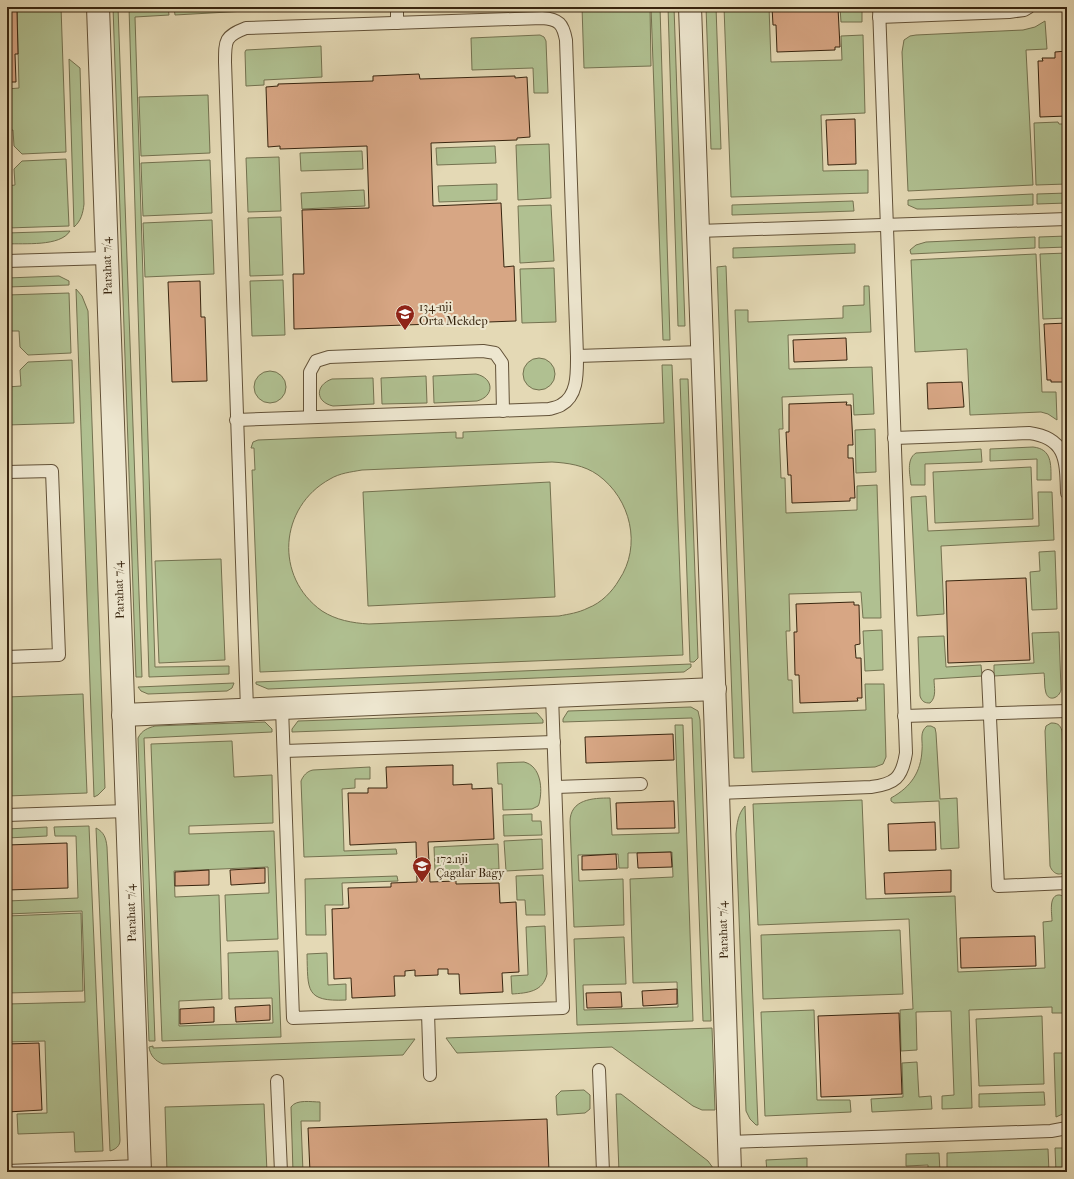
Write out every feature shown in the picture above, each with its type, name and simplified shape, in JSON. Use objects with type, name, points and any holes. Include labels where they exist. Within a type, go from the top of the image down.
[{"type":"street","name":"Parahat 7/4","points":[[98,7],[140,1169]]},
{"type":"street","name":"Parahat 7/4","points":[[690,7],[730,1172]]},
{"type":"street","points":[[123,715],[714,688]]},
{"type":"lane","points":[[397,7],[398,23]]},
{"type":"lane","points":[[718,793],[871,787],[886,785],[896,778],[904,767],[906,753],[879,12],[1009,12],[1024,10],[1029,7]]},
{"type":"lane","points":[[236,420],[549,409],[562,405],[570,398],[576,384],[577,356],[566,40],[565,30],[560,23],[552,18],[542,18],[246,28],[234,33],[227,40],[225,62],[236,420],[247,709]]},
{"type":"lane","points":[[698,231],[1067,219]]},
{"type":"lane","points":[[7,261],[107,258]]},
{"type":"lane","points":[[310,417],[310,372],[316,361],[329,357],[483,351],[495,353],[502,363],[503,411]]},
{"type":"lane","points":[[577,356],[702,352]]},
{"type":"lane","points":[[894,438],[1029,433],[1042,435],[1054,442],[1062,454],[1066,468],[1067,493]]},
{"type":"lane","points":[[7,472],[52,470],[59,655],[7,657]]},
{"type":"lane","points":[[988,676],[998,886],[1067,882]]},
{"type":"lane","points":[[282,708],[293,1018],[563,1008],[552,696]]},
{"type":"lane","points":[[904,716],[1067,711]]},
{"type":"lane","points":[[284,752],[554,742]]},
{"type":"lane","points":[[556,787],[641,784]]},
{"type":"lane","points":[[7,815],[127,811]]},
{"type":"lane","points":[[428,1013],[430,1075]]},
{"type":"lane","points":[[599,1070],[603,1172]]},
{"type":"lane","points":[[277,1081],[281,1172]]},
{"type":"lane","points":[[729,1142],[1051,1131],[1067,1128]]},
{"type":"lane","points":[[7,1171],[140,1169]]},
{"type":"green space","points":[[17,7],[61,7],[66,152],[22,154],[14,146],[13,130],[7,130],[7,89],[19,88]]},
{"type":"green space","points":[[113,7],[118,7],[142,677],[136,677]]},
{"type":"green space","points":[[129,7],[168,7],[169,15],[135,17],[155,667],[229,666],[229,674],[149,677]]},
{"type":"green space","points":[[174,7],[246,7],[246,11],[175,15]]},
{"type":"green space","points":[[582,7],[650,7],[651,66],[584,68]]},
{"type":"green space","points":[[651,7],[660,7],[670,340],[663,340]]},
{"type":"green space","points":[[668,7],[674,7],[685,326],[678,326]]},
{"type":"green space","points":[[706,7],[716,7],[721,149],[711,149]]},
{"type":"green space","points":[[724,7],[769,7],[771,62],[842,60],[841,36],[863,35],[865,113],[821,115],[823,171],[868,170],[868,193],[731,197]]},
{"type":"green space","points":[[840,7],[862,7],[862,22],[841,22]]},
{"type":"green space","points":[[1045,21],[1047,49],[1026,50],[1033,185],[908,191],[902,52],[904,40],[910,36],[916,35],[1023,30],[1035,27]]},
{"type":"green space","points":[[540,35],[544,37],[546,41],[548,93],[534,93],[533,68],[472,70],[471,38]]},
{"type":"green space","points":[[321,46],[322,77],[264,80],[264,85],[246,86],[246,50]]},
{"type":"green space","points":[[69,59],[80,68],[84,204],[81,217],[74,227]]},
{"type":"green space","points":[[208,95],[210,153],[141,156],[139,97]]},
{"type":"green space","points":[[1058,122],[1059,124],[1067,124],[1067,184],[1036,185],[1034,123]]},
{"type":"green space","points":[[549,144],[551,198],[518,200],[516,145]]},
{"type":"green space","points":[[495,146],[496,163],[437,165],[436,148]]},
{"type":"green space","points":[[362,151],[363,169],[301,171],[300,153]]},
{"type":"green space","points":[[279,157],[281,211],[248,212],[246,158]]},
{"type":"green space","points":[[66,159],[69,226],[7,228],[7,186],[15,185],[14,169],[22,161]]},
{"type":"green space","points":[[210,160],[212,213],[143,216],[141,163]]},
{"type":"green space","points":[[497,184],[497,200],[439,202],[438,186]]},
{"type":"green space","points":[[364,190],[365,206],[302,209],[301,193]]},
{"type":"green space","points":[[1067,193],[1067,203],[1037,204],[1037,194]]},
{"type":"green space","points":[[1033,194],[1033,205],[917,209],[908,205],[908,200]]},
{"type":"green space","points":[[853,201],[854,211],[732,215],[732,205]]},
{"type":"green space","points":[[551,205],[554,261],[520,263],[518,206]]},
{"type":"green space","points":[[281,217],[283,275],[250,276],[248,218]]},
{"type":"green space","points":[[212,220],[214,274],[145,277],[143,223]]},
{"type":"green space","points":[[70,231],[58,240],[50,242],[7,244],[7,233]]},
{"type":"green space","points":[[1067,236],[1067,247],[1039,248],[1039,237]]},
{"type":"green space","points":[[1035,237],[1035,248],[911,254],[910,250],[916,245],[926,242]]},
{"type":"green space","points":[[855,244],[855,253],[733,258],[733,248]]},
{"type":"green space","points":[[1067,253],[1067,318],[1043,319],[1040,254]]},
{"type":"green space","points":[[1036,254],[1042,392],[1056,392],[1057,420],[1048,414],[1041,412],[970,415],[967,349],[915,352],[911,260]]},
{"type":"green space","points":[[726,266],[744,758],[734,758],[717,267]]},
{"type":"green space","points":[[554,268],[556,322],[522,323],[520,269]]},
{"type":"green space","points":[[59,276],[69,281],[69,285],[7,287],[7,278]]},
{"type":"green space","points":[[283,280],[285,335],[252,336],[250,281]]},
{"type":"green space","points":[[864,286],[869,286],[871,332],[788,335],[789,369],[872,367],[874,414],[854,415],[853,394],[782,397],[783,429],[779,429],[781,478],[785,478],[786,513],[857,510],[857,486],[877,485],[881,618],[863,618],[861,592],[789,594],[790,631],[786,631],[788,680],[792,680],[793,713],[866,710],[865,684],[884,684],[886,757],[883,764],[875,767],[752,772],[735,310],[748,310],[748,322],[843,318],[843,306],[864,305]]},
{"type":"green space","points":[[76,289],[82,296],[88,311],[105,788],[94,797]]},
{"type":"green space","points":[[69,293],[71,353],[28,355],[20,347],[19,331],[7,331],[7,295]]},
{"type":"green space","points":[[536,358],[542,358],[551,362],[555,374],[551,386],[542,390],[536,390],[527,386],[523,377],[523,371],[527,362]]},
{"type":"green space","points":[[72,360],[74,423],[7,425],[7,387],[21,386],[20,370],[28,362]]},
{"type":"green space","points":[[662,365],[672,365],[683,655],[260,672],[252,470],[255,470],[254,448],[251,448],[253,442],[258,440],[456,432],[456,438],[463,438],[463,432],[664,423]],"holes":[[[552,462],[582,467],[598,475],[609,485],[618,497],[630,524],[630,553],[626,567],[610,593],[593,606],[574,613],[559,616],[363,624],[339,619],[322,611],[306,597],[296,580],[290,562],[289,543],[292,524],[300,507],[313,491],[338,475],[362,470]]]},
{"type":"green space","points":[[267,371],[273,371],[282,375],[286,387],[282,399],[273,403],[267,403],[258,399],[254,390],[254,384],[258,375]]},
{"type":"green space","points":[[476,374],[482,376],[489,383],[489,391],[483,399],[477,401],[434,403],[433,376]]},
{"type":"green space","points":[[426,376],[427,403],[382,404],[381,378]]},
{"type":"green space","points":[[373,378],[374,404],[333,406],[327,404],[320,397],[319,393],[322,385],[332,379]]},
{"type":"green space","points":[[680,379],[688,379],[698,658],[694,662],[690,662]]},
{"type":"green space","points":[[875,429],[876,472],[856,473],[855,430]]},
{"type":"green space","points":[[1039,448],[1047,454],[1051,468],[1051,480],[1037,480],[1037,459],[990,461],[990,449]]},
{"type":"green space","points":[[981,449],[982,462],[925,464],[925,485],[911,485],[910,463],[911,459],[916,453]]},
{"type":"green space","points":[[1031,467],[1033,519],[935,523],[933,472]]},
{"type":"green space","points":[[550,482],[555,597],[368,606],[363,492]]},
{"type":"green space","points":[[1038,492],[1052,492],[1054,540],[941,546],[944,614],[917,616],[911,497],[926,496],[928,531],[1039,526]]},
{"type":"green space","points":[[1055,551],[1057,609],[1032,610],[1030,572],[1040,571],[1039,552]]},
{"type":"green space","points":[[221,559],[225,660],[159,663],[155,561]]},
{"type":"green space","points":[[882,630],[883,670],[865,671],[863,631]]},
{"type":"green space","points":[[1059,632],[1061,690],[1056,697],[1052,698],[1047,696],[1044,673],[994,676],[994,665],[1034,663],[1032,633]]},
{"type":"green space","points":[[944,636],[946,667],[981,665],[982,676],[934,679],[934,698],[930,703],[925,702],[920,696],[918,637]]},
{"type":"green space","points":[[691,664],[691,667],[684,672],[268,689],[256,684],[256,682]]},
{"type":"green space","points":[[234,683],[232,688],[227,691],[148,694],[141,691],[138,687]]},
{"type":"green space","points":[[83,694],[87,793],[7,796],[7,697]]},
{"type":"green space","points":[[691,707],[698,711],[700,720],[711,1021],[703,1021],[692,718],[563,722],[563,719],[568,711]]},
{"type":"green space","points":[[537,713],[543,720],[543,723],[292,732],[292,729],[298,721]]},
{"type":"green space","points":[[265,722],[272,729],[272,732],[144,738],[155,1041],[149,1041],[138,738],[143,731],[155,726]]},
{"type":"green space","points":[[1051,723],[1058,724],[1062,731],[1067,867],[1061,874],[1053,872],[1050,866],[1045,731],[1046,726]]},
{"type":"green space","points":[[675,725],[683,725],[693,1021],[577,1025],[574,939],[624,937],[626,984],[583,985],[584,1010],[678,1007],[677,982],[633,983],[630,879],[673,877],[672,852],[628,853],[628,868],[619,868],[618,854],[578,855],[579,881],[623,879],[624,925],[574,927],[570,822],[571,814],[578,804],[584,801],[610,798],[612,835],[679,833]]},
{"type":"green space","points":[[927,726],[935,728],[936,733],[940,799],[957,798],[959,848],[941,849],[939,801],[894,803],[891,801],[891,798],[909,784],[917,772],[921,758],[922,734]]},
{"type":"green space","points":[[232,741],[234,777],[272,775],[273,823],[189,826],[189,834],[274,831],[278,939],[227,941],[225,895],[269,893],[268,867],[174,871],[175,897],[219,895],[222,999],[179,1001],[179,1026],[273,1023],[272,998],[229,999],[228,953],[278,951],[281,1037],[162,1041],[151,744]]},
{"type":"green space","points":[[524,762],[530,764],[537,773],[541,792],[539,804],[532,809],[503,810],[502,784],[498,784],[497,763]]},
{"type":"green space","points":[[370,767],[370,779],[355,779],[355,788],[342,789],[344,851],[396,849],[397,854],[304,857],[301,781],[304,776],[309,771],[313,770]]},
{"type":"green space","points":[[862,800],[866,899],[955,896],[958,972],[1045,968],[1043,922],[1052,921],[1052,901],[1056,896],[1060,895],[1067,901],[1067,1013],[1052,1013],[1052,1007],[969,1010],[972,1108],[942,1109],[942,1096],[954,1095],[951,1011],[916,1012],[917,1050],[901,1051],[900,1010],[913,1009],[909,919],[758,925],[753,804]]},
{"type":"green space","points":[[745,806],[758,1125],[750,1119],[746,1111],[736,834],[739,815]]},
{"type":"green space","points":[[532,814],[532,821],[541,821],[542,835],[504,836],[503,815]]},
{"type":"green space","points":[[89,826],[103,1151],[75,1152],[74,1132],[18,1134],[17,1114],[47,1113],[45,1041],[7,1042],[7,1004],[85,1002],[82,911],[7,914],[7,901],[78,898],[76,836],[55,836],[54,827]]},
{"type":"green space","points":[[47,827],[47,836],[7,838],[7,829]]},
{"type":"green space","points":[[96,828],[101,831],[104,836],[107,847],[120,1140],[117,1147],[110,1151]]},
{"type":"green space","points":[[542,839],[543,869],[506,871],[504,841]]},
{"type":"green space","points":[[498,844],[499,869],[435,871],[434,847]]},
{"type":"green space","points":[[543,875],[545,915],[526,915],[525,900],[517,900],[516,876]]},
{"type":"green space","points":[[397,876],[398,881],[342,883],[343,905],[325,905],[326,935],[306,935],[305,879]]},
{"type":"green space","points":[[81,913],[83,991],[7,993],[7,916]]},
{"type":"green space","points":[[545,926],[547,974],[545,980],[542,985],[534,990],[512,994],[511,976],[528,975],[526,927]]},
{"type":"green space","points":[[900,930],[903,994],[763,999],[761,935]]},
{"type":"green space","points":[[327,953],[328,985],[346,984],[346,1000],[323,999],[316,996],[309,985],[307,954]]},
{"type":"green space","points":[[814,1010],[817,1100],[850,1100],[851,1112],[765,1116],[761,1012]]},
{"type":"green space","points":[[1042,1016],[1044,1084],[979,1086],[976,1019]]},
{"type":"green space","points":[[712,1028],[715,1110],[702,1110],[693,1106],[612,1047],[457,1053],[446,1038]]},
{"type":"green space","points":[[415,1039],[403,1055],[163,1064],[153,1057],[150,1053],[149,1047],[153,1046],[153,1048]]},
{"type":"green space","points":[[1054,1053],[1067,1053],[1067,1112],[1056,1117]]},
{"type":"green space","points":[[917,1062],[919,1097],[931,1096],[932,1109],[872,1112],[871,1099],[903,1097],[902,1063]]},
{"type":"green space","points":[[584,1090],[590,1095],[590,1109],[585,1113],[557,1115],[556,1096],[561,1091]]},
{"type":"green space","points":[[1044,1092],[1045,1105],[979,1107],[979,1094]]},
{"type":"green space","points":[[616,1094],[621,1094],[708,1161],[716,1172],[619,1172]]},
{"type":"green space","points":[[300,1102],[320,1102],[320,1121],[301,1121],[303,1172],[293,1172],[291,1107],[293,1104]]},
{"type":"green space","points":[[264,1104],[267,1172],[167,1172],[165,1107]]},
{"type":"green space","points":[[1055,1148],[1067,1148],[1067,1172],[1056,1172]]},
{"type":"green space","points":[[1048,1149],[1049,1172],[947,1172],[947,1153]]},
{"type":"green space","points":[[939,1153],[940,1172],[928,1172],[928,1165],[906,1166],[906,1154]]},
{"type":"green space","points":[[807,1158],[807,1172],[767,1172],[766,1160]]},
{"type":"building","points":[[7,7],[14,7],[14,11],[17,11],[18,54],[15,54],[16,82],[7,82]]},
{"type":"building","points":[[772,7],[838,8],[840,47],[835,47],[835,50],[777,52],[776,25],[773,25]]},
{"type":"building","points":[[1067,51],[1067,116],[1040,117],[1038,61],[1043,61],[1042,58],[1055,58],[1055,52]]},
{"type":"building","points":[[419,74],[420,79],[515,76],[515,78],[527,77],[530,137],[517,138],[517,140],[431,143],[433,206],[501,203],[504,267],[514,266],[516,321],[294,329],[293,274],[304,274],[302,210],[369,208],[367,146],[280,149],[280,146],[268,147],[266,87],[278,86],[278,84],[373,81],[373,76]]},
{"type":"building","points":[[855,119],[856,164],[828,165],[826,120]]},
{"type":"building","points":[[200,281],[201,317],[205,317],[207,381],[172,382],[168,282]]},
{"type":"building","points":[[1067,323],[1067,388],[1064,388],[1064,382],[1051,382],[1051,380],[1047,380],[1044,324]]},
{"type":"building","points":[[846,338],[847,360],[794,362],[793,340]]},
{"type":"building","points":[[962,382],[964,407],[928,409],[927,383]]},
{"type":"building","points":[[847,402],[846,405],[851,405],[853,445],[848,445],[848,458],[853,458],[855,498],[850,498],[850,501],[792,503],[791,475],[788,475],[786,432],[789,432],[789,404]]},
{"type":"building","points":[[1026,578],[1030,660],[948,663],[946,581]]},
{"type":"building","points":[[854,602],[854,605],[859,605],[860,644],[855,645],[856,658],[861,658],[862,698],[857,698],[858,701],[800,703],[799,675],[795,675],[794,632],[797,632],[796,604]]},
{"type":"building","points":[[673,734],[674,760],[586,763],[585,737]]},
{"type":"building","points":[[453,765],[453,785],[472,784],[472,789],[492,788],[494,839],[428,842],[430,882],[456,881],[456,884],[499,883],[500,903],[516,902],[519,972],[502,973],[503,992],[460,994],[459,974],[448,974],[448,969],[438,969],[438,975],[415,976],[415,970],[405,971],[405,976],[394,976],[395,996],[352,998],[351,978],[334,979],[332,909],[349,908],[348,888],[391,887],[391,883],[417,882],[416,842],[350,845],[348,793],[368,793],[368,788],[387,788],[386,767]]},
{"type":"building","points":[[674,801],[675,828],[617,829],[616,803]]},
{"type":"building","points":[[935,822],[936,850],[889,851],[888,824]]},
{"type":"building","points":[[67,843],[68,888],[7,890],[7,845]]},
{"type":"building","points":[[671,852],[672,867],[638,868],[637,853]]},
{"type":"building","points":[[616,854],[617,869],[582,870],[582,856]]},
{"type":"building","points":[[265,868],[265,883],[231,885],[230,870]]},
{"type":"building","points":[[209,870],[209,885],[175,886],[175,872]]},
{"type":"building","points":[[951,870],[951,892],[885,894],[884,873]]},
{"type":"building","points":[[1035,936],[1036,966],[961,968],[960,938]]},
{"type":"building","points":[[677,989],[677,1004],[643,1006],[642,991]]},
{"type":"building","points":[[621,992],[622,1007],[587,1008],[586,993]]},
{"type":"building","points":[[270,1005],[270,1020],[236,1022],[235,1007]]},
{"type":"building","points":[[214,1007],[214,1022],[180,1024],[180,1009]]},
{"type":"building","points":[[899,1013],[902,1094],[821,1097],[818,1016]]},
{"type":"building","points":[[39,1043],[42,1110],[7,1112],[7,1044]]},
{"type":"building","points":[[547,1119],[549,1172],[310,1172],[308,1128]]},
{"type":"place","name":"134-nji Orta Mekdep","points":[[405,331]]},
{"type":"place","name":"172.nji Çagalar Bagy","points":[[422,883]]}]
